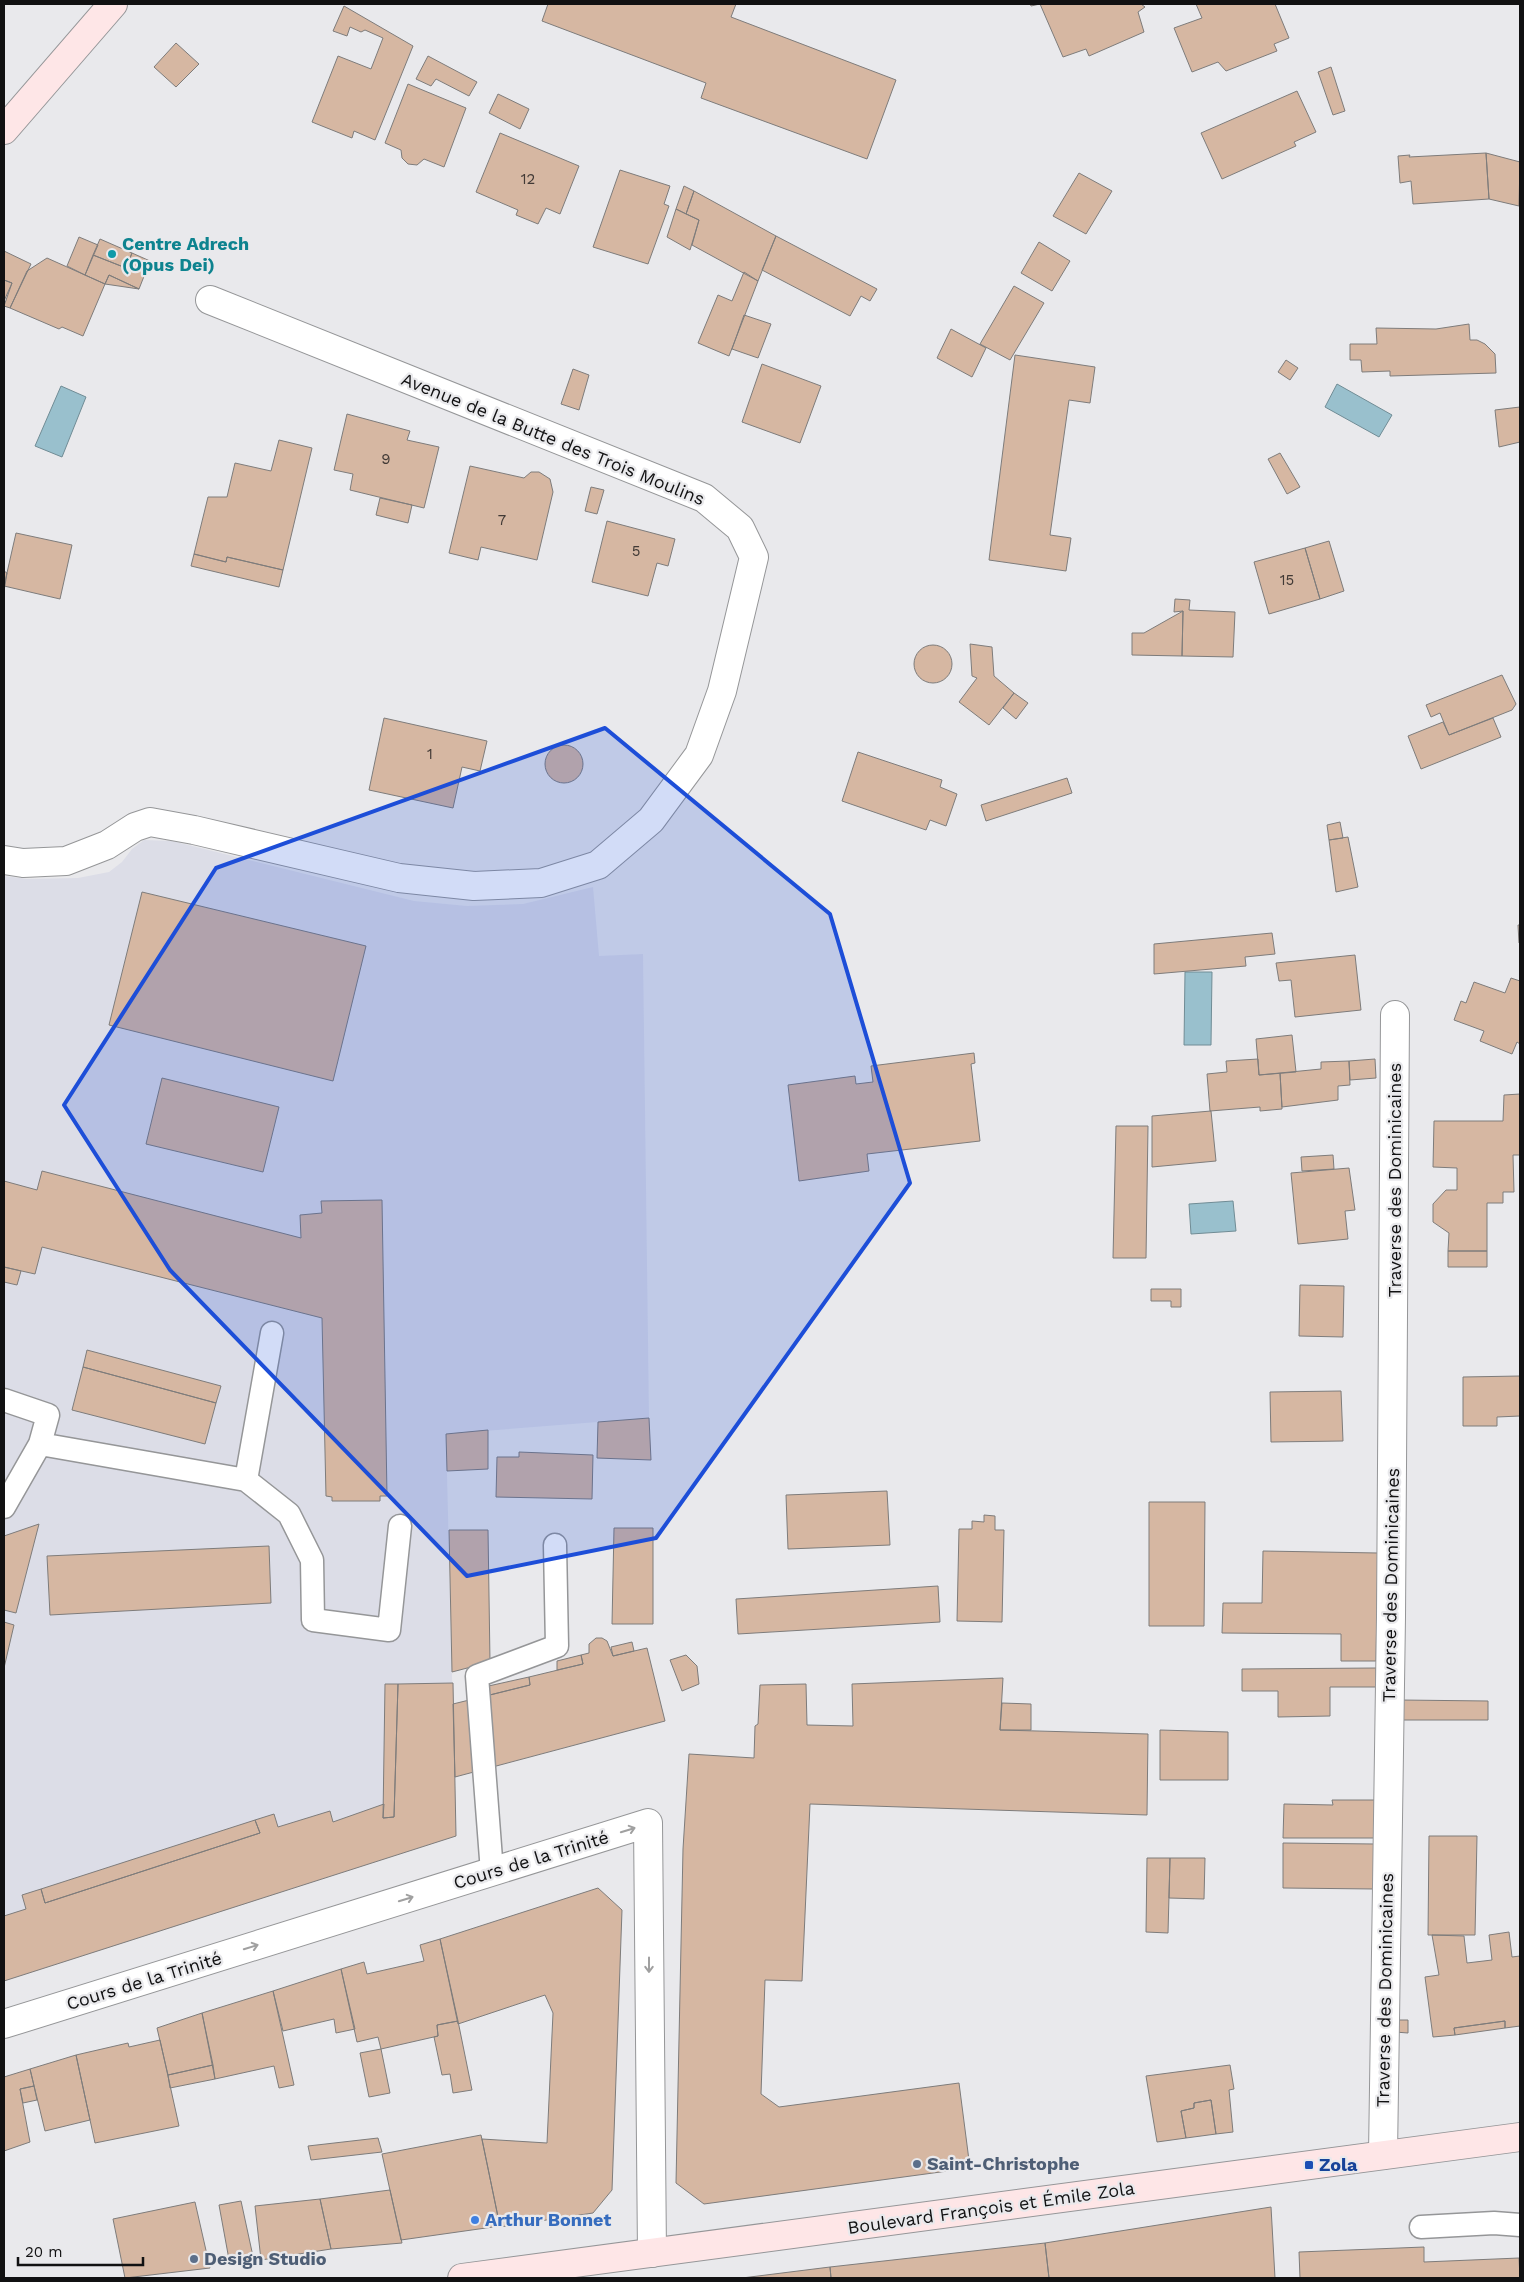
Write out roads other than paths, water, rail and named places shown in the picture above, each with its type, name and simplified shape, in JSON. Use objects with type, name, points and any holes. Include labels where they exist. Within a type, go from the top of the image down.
[{"type":"main road","points":[[4,130],[113,4]]},
{"type":"main road","name":"Boulevard François et Émile Zola","points":[[462,2278],[1520,2138]]},
{"type":"street","name":"Avenue de la Butte des Trois Moulins","points":[[4,860],[24,863],[66,861],[107,845],[135,827],[150,822],[194,830],[399,878],[474,886],[541,883],[598,865],[651,820],[699,755],[703,746],[722,691],[754,557],[740,528],[704,498],[210,300]]},
{"type":"street","name":"Traverse des Dominicaines","points":[[1383,2155],[1391,1617],[1395,1014]]},
{"type":"street","name":"Cours de la Trinité","points":[[4,2024],[648,1823],[652,2253]]},
{"type":"lane","points":[[246,1480],[272,1334]]},
{"type":"lane","points":[[4,1400],[48,1415],[40,1444],[4,1507]]},
{"type":"lane","points":[[40,1444],[246,1480],[290,1514],[312,1560],[313,1620],[389,1630],[400,1526]]},
{"type":"lane","points":[[492,1872],[477,1676],[557,1646],[555,1545]]},
{"type":"lane","points":[[1421,2227],[1494,2222],[1520,2226]]},
{"type":"water","points":[[1337,384],[1392,415],[1379,437],[1325,407]]},
{"type":"water","points":[[61,386],[86,397],[62,457],[35,446]]},
{"type":"water","points":[[1185,972],[1212,972],[1211,1045],[1184,1045]]},
{"type":"water","points":[[1233,1201],[1236,1231],[1191,1234],[1189,1204]]},
{"type":"place","name":"Centre Adrech (Opus Dei)","points":[[112,254]]},
{"type":"place","name":"Saint-Christophe","points":[[917,2164]]},
{"type":"place","name":"Zola","points":[[1309,2165]]},
{"type":"place","name":"Arthur Bonnet","points":[[475,2220]]},
{"type":"place","name":"Design Studio","points":[[194,2259]]}]
